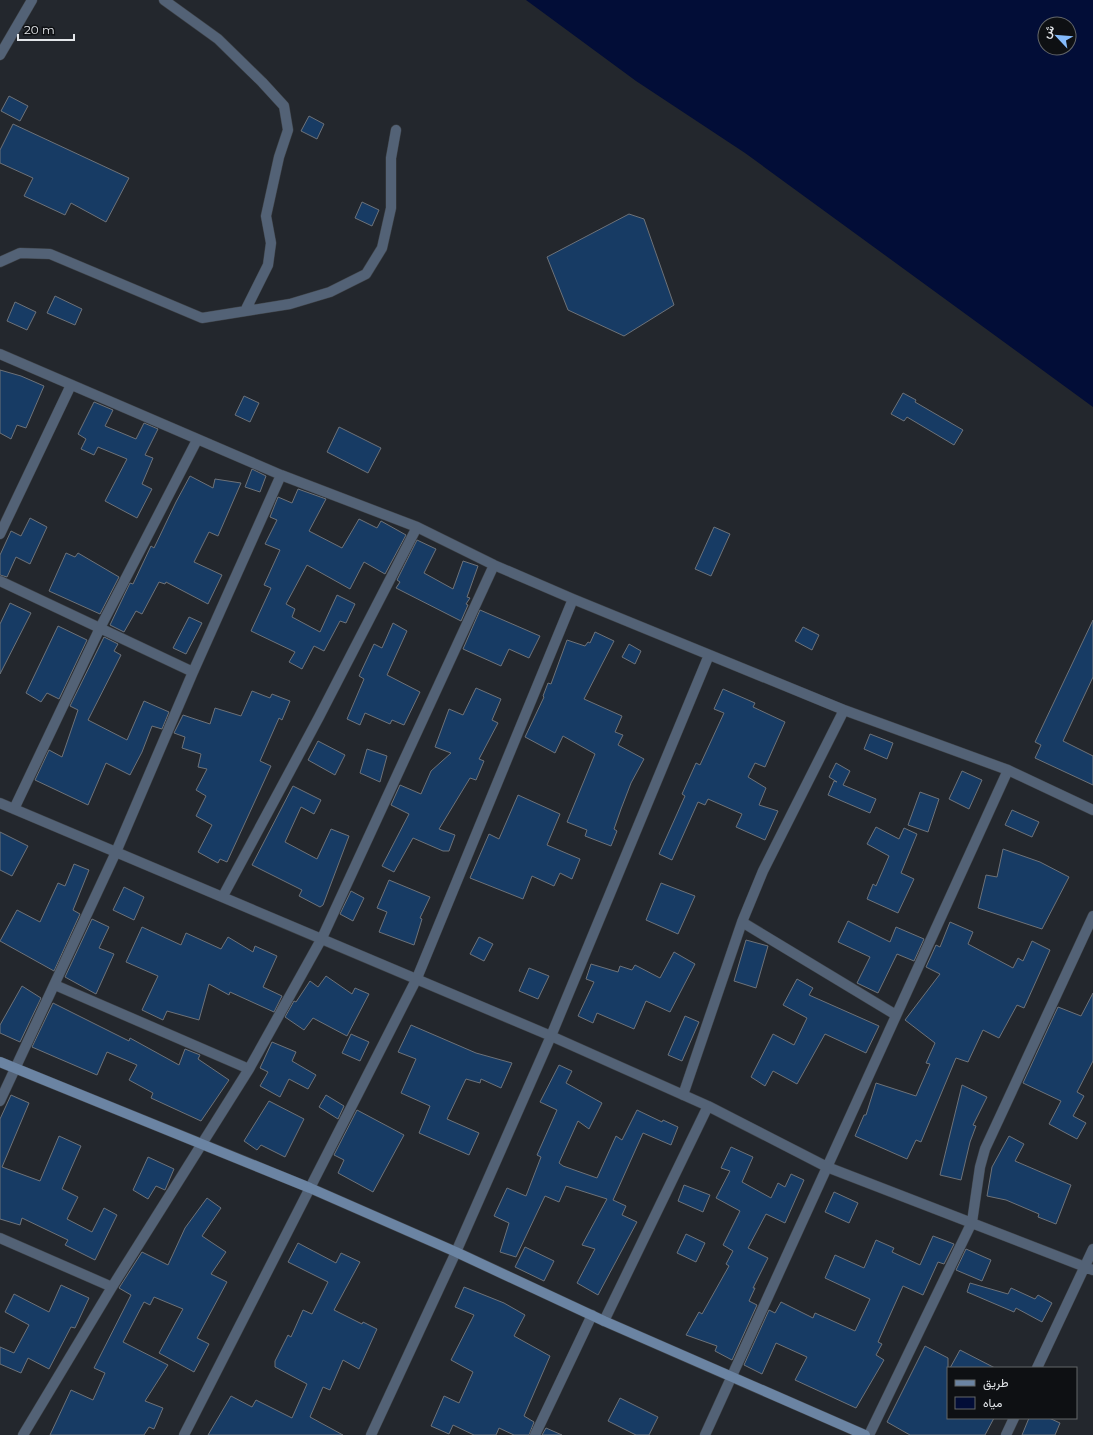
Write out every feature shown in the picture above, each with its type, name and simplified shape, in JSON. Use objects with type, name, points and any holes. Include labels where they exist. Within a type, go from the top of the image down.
[{"type":"main road","points":[[0,1062],[310,1188],[456,1252],[604,1321],[865,1435]]},
{"type":"street","points":[[0,54],[32,0]]},
{"type":"street","points":[[164,0],[218,39],[284,106],[288,130],[279,157],[266,216],[271,243],[268,265],[246,309]]},
{"type":"street","points":[[0,262],[20,253],[50,254],[202,318],[246,309],[290,304],[330,292],[366,274],[382,248],[392,208],[391,158],[396,130]]},
{"type":"street","points":[[0,354],[281,475],[417,527],[494,565],[573,599],[844,710],[1008,770],[1093,810]]},
{"type":"street","points":[[0,534],[71,385]]},
{"type":"street","points":[[14,809],[100,628],[197,440]]},
{"type":"street","points":[[0,1101],[116,852],[193,672],[281,475]]},
{"type":"street","points":[[223,896],[319,717],[417,527]]},
{"type":"street","points":[[23,1435],[112,1287],[249,1069],[322,938],[494,565]]},
{"type":"street","points":[[0,581],[193,672]]},
{"type":"street","points":[[184,1435],[417,978],[573,599]]},
{"type":"street","points":[[371,1435],[456,1252],[551,1036],[709,655]]},
{"type":"street","points":[[683,1095],[742,922],[763,871],[844,710]]},
{"type":"street","points":[[705,1435],[1008,770]]},
{"type":"street","points":[[0,803],[417,978],[551,1036],[708,1106],[827,1167],[1089,1268]]},
{"type":"street","points":[[869,1435],[972,1222],[980,1167],[985,1149],[1093,916]]},
{"type":"street","points":[[742,922],[896,1015]]},
{"type":"street","points":[[55,985],[249,1069]]},
{"type":"street","points":[[604,1321],[708,1106]]},
{"type":"street","points":[[0,1238],[112,1287]]},
{"type":"street","points":[[1038,1367],[1089,1268],[1093,1249]]},
{"type":"street","points":[[535,1435],[592,1315]]},
{"type":"street","points":[[1006,1435],[1014,1419]]},
{"type":"water","points":[[526,0],[1093,0],[1093,407],[745,153],[636,81]]},
{"type":"building","points":[[9,96],[28,106],[20,121],[1,111]]},
{"type":"building","points":[[309,116],[324,124],[317,139],[301,131]]},
{"type":"building","points":[[13,124],[129,178],[106,222],[71,203],[65,215],[24,196],[33,178],[0,163],[0,150]]},
{"type":"building","points":[[362,202],[379,210],[372,226],[355,218]]},
{"type":"building","points":[[629,214],[644,219],[674,305],[624,336],[568,310],[547,257]]},
{"type":"building","points":[[55,296],[82,309],[75,325],[47,313]]},
{"type":"building","points":[[15,302],[36,312],[27,330],[7,321]]},
{"type":"building","points":[[0,370],[21,376],[44,386],[26,428],[17,425],[11,439],[0,433]]},
{"type":"building","points":[[903,393],[916,400],[915,402],[963,430],[954,445],[907,417],[904,421],[891,414]]},
{"type":"building","points":[[244,396],[259,403],[250,422],[235,415]]},
{"type":"building","points":[[94,402],[113,410],[105,426],[136,439],[144,423],[158,429],[145,455],[153,458],[142,484],[152,489],[137,518],[105,501],[127,459],[98,447],[94,455],[81,449],[86,439],[78,434]]},
{"type":"building","points":[[339,427],[381,448],[368,473],[327,452]]},
{"type":"building","points":[[252,469],[266,476],[260,492],[245,487]]},
{"type":"building","points":[[190,476],[213,488],[215,479],[241,483],[218,536],[209,532],[194,562],[222,575],[208,604],[166,582],[165,584],[159,582],[142,614],[136,611],[124,632],[110,625],[130,583],[133,584],[151,546],[154,548]]},
{"type":"building","points":[[298,489],[326,499],[309,531],[342,548],[359,519],[377,528],[381,521],[406,535],[385,574],[364,562],[350,589],[307,565],[286,604],[295,609],[292,617],[320,632],[337,595],[355,604],[346,623],[340,621],[324,651],[314,646],[302,669],[289,662],[295,652],[251,631],[271,588],[264,585],[280,550],[265,544],[277,520],[270,517],[278,497],[292,503]]},
{"type":"building","points":[[30,518],[47,527],[30,564],[16,557],[7,577],[0,575],[0,555],[11,531],[21,536]]},
{"type":"building","points":[[714,527],[730,534],[711,576],[695,569]]},
{"type":"building","points":[[417,540],[436,549],[424,573],[453,589],[463,561],[478,566],[467,597],[470,598],[466,604],[468,605],[461,621],[396,588],[400,582],[397,580]]},
{"type":"building","points":[[66,553],[75,557],[78,553],[119,577],[100,614],[49,591]]},
{"type":"building","points":[[10,603],[31,613],[0,674],[0,624]]},
{"type":"building","points":[[480,610],[540,636],[529,658],[509,649],[501,666],[463,649]]},
{"type":"building","points":[[189,617],[202,623],[186,654],[173,648]]},
{"type":"building","points":[[1093,620],[1093,677],[1063,741],[1093,756],[1093,785],[1035,758],[1041,745],[1035,742]]},
{"type":"building","points":[[393,623],[407,631],[387,675],[420,692],[404,725],[392,720],[390,724],[365,713],[360,725],[347,719],[364,679],[359,676],[374,644],[382,648]]},
{"type":"building","points":[[58,626],[87,640],[59,699],[47,693],[41,702],[26,693]]},
{"type":"building","points":[[803,627],[819,635],[812,650],[795,641]]},
{"type":"building","points":[[595,632],[614,641],[584,699],[622,716],[615,732],[623,735],[618,745],[644,759],[631,783],[621,809],[614,829],[617,831],[611,846],[585,836],[587,830],[567,822],[595,754],[563,736],[555,753],[525,737],[544,697],[543,696],[548,683],[551,684],[567,640],[585,646],[588,642],[590,643]]},
{"type":"building","points":[[104,637],[118,644],[114,651],[121,655],[88,720],[127,740],[144,701],[169,712],[162,729],[152,726],[142,752],[130,775],[106,763],[88,805],[35,780],[49,750],[62,757],[78,710],[70,706]]},
{"type":"building","points":[[629,644],[641,651],[635,664],[622,657]]},
{"type":"building","points":[[476,688],[501,699],[492,720],[498,723],[479,759],[484,761],[476,780],[470,778],[439,829],[455,835],[449,851],[443,851],[413,838],[394,872],[382,866],[409,814],[391,805],[400,785],[421,794],[431,771],[451,753],[435,747],[449,709],[463,715]]},
{"type":"building","points":[[723,689],[755,703],[753,707],[785,722],[765,767],[755,763],[748,777],[766,788],[759,805],[778,811],[765,840],[736,827],[742,814],[708,799],[705,805],[698,802],[672,860],[659,854],[685,796],[682,794],[696,763],[700,765],[724,713],[714,709]]},
{"type":"building","points":[[252,691],[270,698],[272,694],[290,701],[282,720],[279,718],[260,761],[271,766],[227,862],[220,859],[218,863],[198,852],[212,825],[196,816],[206,796],[196,790],[207,769],[198,767],[201,754],[182,748],[185,737],[174,733],[183,715],[210,724],[215,708],[241,716]]},
{"type":"building","points":[[870,734],[893,743],[887,759],[864,749]]},
{"type":"building","points":[[318,741],[345,755],[335,775],[308,760]]},
{"type":"building","points":[[367,749],[387,756],[380,782],[360,773]]},
{"type":"building","points":[[836,763],[850,771],[843,785],[876,799],[870,813],[828,795],[834,781],[837,782],[829,777]]},
{"type":"building","points":[[962,771],[982,780],[969,809],[949,799]]},
{"type":"building","points":[[293,786],[321,800],[314,814],[301,807],[285,842],[317,859],[331,829],[349,836],[323,905],[320,907],[299,896],[302,890],[252,865]]},
{"type":"building","points":[[920,792],[939,799],[928,832],[908,825]]},
{"type":"building","points":[[518,795],[560,814],[547,845],[580,859],[572,879],[560,873],[554,886],[532,876],[523,899],[470,878],[489,834],[499,839]]},
{"type":"building","points":[[1012,810],[1039,822],[1032,837],[1005,825]]},
{"type":"building","points":[[876,827],[899,839],[904,828],[917,834],[901,873],[914,879],[898,913],[867,899],[873,884],[876,886],[889,856],[867,844]]},
{"type":"building","points":[[0,832],[28,846],[12,876],[0,870]]},
{"type":"building","points":[[1003,849],[1040,862],[1069,877],[1042,929],[978,908],[986,875],[997,877]]},
{"type":"building","points":[[74,864],[89,870],[73,910],[80,914],[54,971],[0,941],[17,910],[40,922],[58,883],[65,886]]},
{"type":"building","points":[[389,880],[430,897],[420,918],[422,919],[414,945],[379,932],[387,912],[377,908]]},
{"type":"building","points":[[661,883],[695,896],[678,934],[646,920]]},
{"type":"building","points":[[124,887],[144,897],[134,920],[113,910]]},
{"type":"building","points":[[351,891],[364,898],[353,921],[340,914]]},
{"type":"building","points":[[92,919],[109,927],[99,948],[114,954],[96,994],[65,977]]},
{"type":"building","points":[[848,921],[890,942],[896,927],[924,939],[914,961],[897,954],[878,993],[857,983],[870,957],[838,942]]},
{"type":"building","points":[[950,922],[973,932],[968,944],[1013,968],[1018,958],[1023,961],[1032,941],[1050,950],[1024,1008],[1017,1005],[999,1038],[983,1030],[968,1062],[956,1058],[921,1142],[916,1140],[907,1159],[855,1136],[864,1115],[866,1115],[876,1083],[916,1096],[930,1064],[926,1063],[935,1043],[905,1020],[940,974],[926,967],[936,945],[940,947]]},
{"type":"building","points":[[142,927],[181,945],[186,933],[221,949],[228,937],[253,952],[255,946],[277,956],[263,987],[282,996],[274,1012],[230,992],[229,995],[209,984],[199,1020],[167,1011],[163,1020],[142,1010],[158,976],[126,962]]},
{"type":"building","points":[[479,937],[493,944],[484,961],[470,954]]},
{"type":"building","points":[[746,940],[768,946],[756,988],[734,981]]},
{"type":"building","points":[[674,952],[695,964],[670,1012],[646,1001],[634,1029],[597,1013],[593,1023],[578,1016],[594,982],[586,979],[591,964],[618,972],[620,966],[632,970],[635,965],[660,978]]},
{"type":"building","points":[[529,968],[549,976],[538,999],[519,991]]},
{"type":"building","points":[[326,976],[352,994],[355,988],[369,994],[347,1036],[313,1018],[304,1030],[285,1017],[294,1001],[296,1002],[310,981],[318,987]]},
{"type":"building","points":[[797,979],[813,988],[809,995],[879,1026],[866,1053],[825,1034],[797,1084],[773,1071],[765,1086],[751,1077],[773,1034],[794,1045],[807,1018],[783,1005]]},
{"type":"building","points":[[22,986],[41,998],[20,1042],[0,1033],[0,1025]]},
{"type":"building","points":[[1093,993],[1093,1061],[1077,1092],[1084,1096],[1073,1116],[1086,1123],[1077,1139],[1049,1124],[1061,1101],[1023,1083],[1058,1007],[1081,1016]]},
{"type":"building","points":[[53,1003],[129,1041],[130,1038],[179,1065],[185,1049],[200,1055],[198,1059],[229,1080],[201,1121],[151,1098],[153,1093],[129,1080],[137,1065],[107,1052],[97,1075],[32,1047]]},
{"type":"building","points":[[685,1016],[699,1022],[682,1061],[668,1055]]},
{"type":"building","points":[[411,1025],[476,1053],[512,1063],[501,1088],[481,1079],[480,1083],[466,1079],[447,1119],[479,1133],[469,1155],[419,1133],[430,1106],[401,1093],[416,1059],[398,1052]]},
{"type":"building","points":[[351,1034],[369,1042],[360,1061],[342,1053]]},
{"type":"building","points":[[272,1042],[296,1052],[292,1061],[316,1075],[308,1089],[289,1079],[280,1097],[260,1086],[268,1072],[260,1068]]},
{"type":"building","points":[[559,1065],[572,1071],[566,1083],[602,1103],[589,1129],[578,1121],[559,1163],[563,1166],[597,1178],[616,1136],[622,1140],[637,1110],[662,1122],[663,1120],[678,1127],[671,1145],[643,1133],[613,1200],[626,1206],[622,1215],[637,1222],[598,1295],[577,1283],[595,1249],[582,1245],[607,1199],[566,1186],[559,1202],[545,1196],[516,1257],[500,1252],[509,1223],[494,1216],[507,1188],[526,1196],[541,1157],[537,1155],[557,1110],[540,1102]]},
{"type":"building","points":[[962,1085],[987,1097],[973,1125],[976,1126],[970,1142],[961,1180],[940,1175]]},
{"type":"building","points":[[11,1095],[29,1103],[2,1167],[40,1181],[59,1136],[81,1146],[62,1189],[78,1197],[67,1219],[92,1232],[104,1208],[117,1215],[95,1260],[65,1245],[68,1240],[22,1218],[20,1225],[0,1219],[0,1119]]},
{"type":"building","points":[[326,1095],[344,1106],[338,1119],[319,1107]]},
{"type":"building","points":[[269,1101],[304,1119],[285,1157],[261,1145],[257,1150],[244,1141]]},
{"type":"building","points":[[357,1110],[404,1135],[373,1192],[338,1173],[344,1160],[334,1155]]},
{"type":"building","points":[[1009,1136],[1024,1144],[1015,1161],[1071,1185],[1056,1224],[1038,1217],[1039,1214],[1006,1200],[987,1196],[992,1167]]},
{"type":"building","points":[[731,1147],[753,1157],[742,1182],[771,1198],[778,1183],[785,1187],[791,1174],[804,1180],[785,1223],[766,1214],[748,1248],[768,1258],[753,1288],[755,1288],[749,1301],[757,1305],[732,1360],[715,1351],[717,1346],[686,1335],[699,1312],[702,1314],[729,1266],[726,1264],[733,1251],[723,1245],[740,1211],[716,1198],[730,1171],[721,1168]]},
{"type":"building","points":[[148,1157],[174,1169],[165,1190],[156,1186],[148,1199],[133,1190]]},
{"type":"building","points":[[684,1185],[710,1195],[703,1212],[678,1201]]},
{"type":"building","points":[[834,1192],[858,1203],[849,1223],[825,1212]]},
{"type":"building","points":[[207,1198],[221,1208],[202,1236],[226,1252],[211,1274],[227,1282],[197,1338],[209,1344],[194,1372],[159,1353],[183,1309],[154,1297],[150,1305],[144,1302],[123,1342],[168,1365],[145,1401],[163,1408],[154,1429],[149,1427],[144,1435],[50,1435],[71,1390],[93,1400],[105,1373],[94,1368],[131,1295],[119,1288],[142,1252],[168,1265],[185,1228]]},
{"type":"building","points":[[686,1234],[705,1243],[696,1262],[677,1253]]},
{"type":"building","points":[[933,1236],[954,1244],[944,1264],[938,1262],[923,1295],[903,1286],[878,1342],[882,1344],[876,1355],[884,1360],[856,1408],[795,1380],[807,1357],[776,1343],[762,1374],[744,1365],[769,1310],[775,1313],[781,1302],[813,1318],[815,1313],[855,1331],[870,1299],[825,1278],[835,1255],[864,1268],[876,1240],[894,1248],[892,1252],[920,1265]]},
{"type":"building","points":[[298,1243],[336,1263],[341,1253],[360,1262],[334,1310],[362,1324],[363,1322],[377,1329],[359,1369],[343,1360],[330,1390],[323,1387],[310,1417],[343,1435],[208,1435],[231,1396],[252,1407],[256,1400],[292,1418],[307,1384],[275,1367],[275,1361],[288,1335],[291,1337],[303,1310],[312,1314],[328,1282],[288,1262]]},
{"type":"building","points":[[525,1247],[554,1261],[544,1281],[515,1267]]},
{"type":"building","points":[[966,1249],[991,1260],[982,1281],[956,1270]]},
{"type":"building","points":[[970,1283],[1008,1294],[1011,1288],[1035,1299],[1038,1295],[1052,1303],[1042,1322],[1016,1308],[1014,1312],[967,1292]]},
{"type":"building","points":[[61,1285],[89,1298],[75,1328],[71,1327],[49,1369],[28,1358],[21,1373],[0,1364],[0,1347],[14,1353],[29,1325],[5,1312],[14,1294],[49,1312]]},
{"type":"building","points":[[464,1287],[504,1303],[525,1315],[514,1336],[550,1356],[524,1416],[534,1422],[529,1435],[514,1435],[499,1428],[496,1435],[474,1435],[453,1425],[449,1434],[431,1426],[444,1396],[459,1403],[473,1372],[451,1360],[474,1315],[455,1307]]},
{"type":"building","points":[[925,1346],[948,1358],[947,1419],[993,1419],[985,1435],[910,1435],[887,1422]]},
{"type":"building","points":[[960,1350],[993,1367],[951,1367]]},
{"type":"building","points":[[620,1398],[658,1417],[649,1435],[636,1435],[608,1421]]},
{"type":"building","points":[[1029,1419],[1051,1419],[1060,1423],[1055,1435],[1022,1435]]},
{"type":"building","points":[[546,1428],[562,1435],[542,1435]]}]
